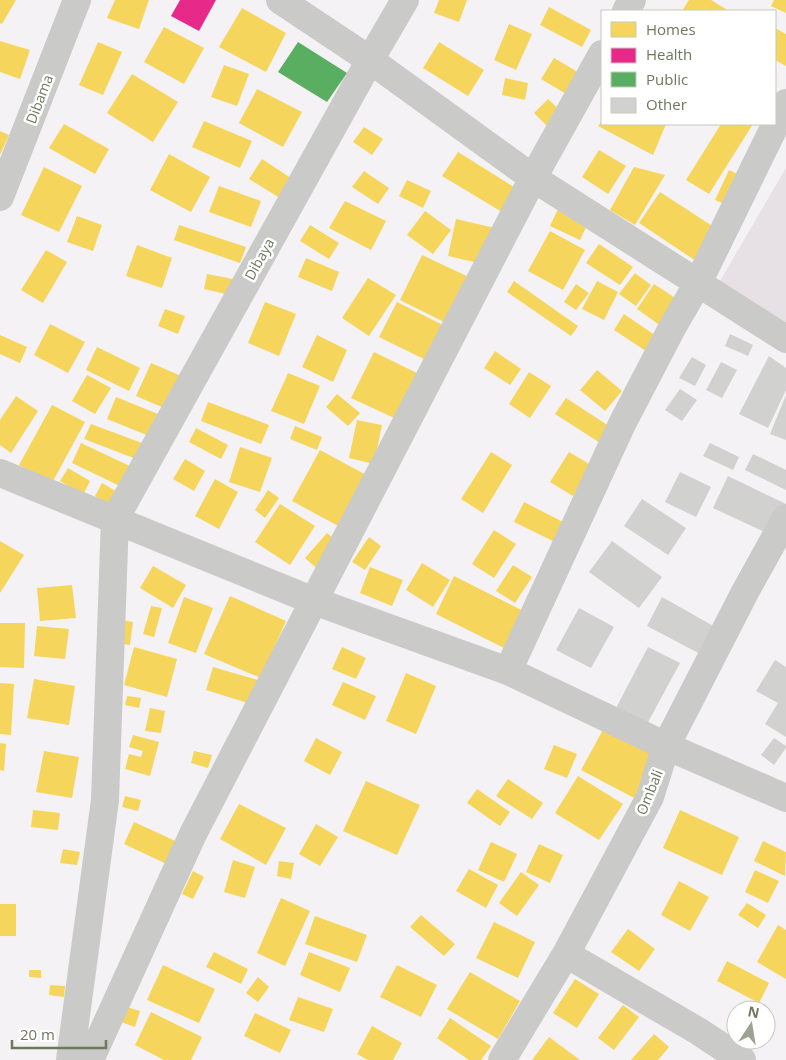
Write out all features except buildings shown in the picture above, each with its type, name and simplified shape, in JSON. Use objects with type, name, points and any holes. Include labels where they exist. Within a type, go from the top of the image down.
[{"type":"street","name":"Dibama","points":[[0,197],[77,0]]},
{"type":"street","points":[[280,0],[370,60],[533,178],[786,339]]},
{"type":"street","name":"Dibaya","points":[[115,519],[405,0]]},
{"type":"street","points":[[90,1060],[193,834],[533,178],[601,56]]},
{"type":"street","points":[[776,123],[786,103]]},
{"type":"street","points":[[508,671],[622,424],[672,328],[698,283],[775,125]]},
{"type":"street","points":[[0,473],[314,600],[508,671],[666,746],[786,798]]},
{"type":"street","name":"Ombali","points":[[502,1060],[566,954],[650,797],[666,746],[736,608],[786,518]]},
{"type":"street","points":[[70,1060],[105,800],[115,519]]},
{"type":"street","points":[[566,954],[698,1031],[742,1060]]},
{"type":"shaded area","points":[[786,168],[786,325],[720,281]]}]
